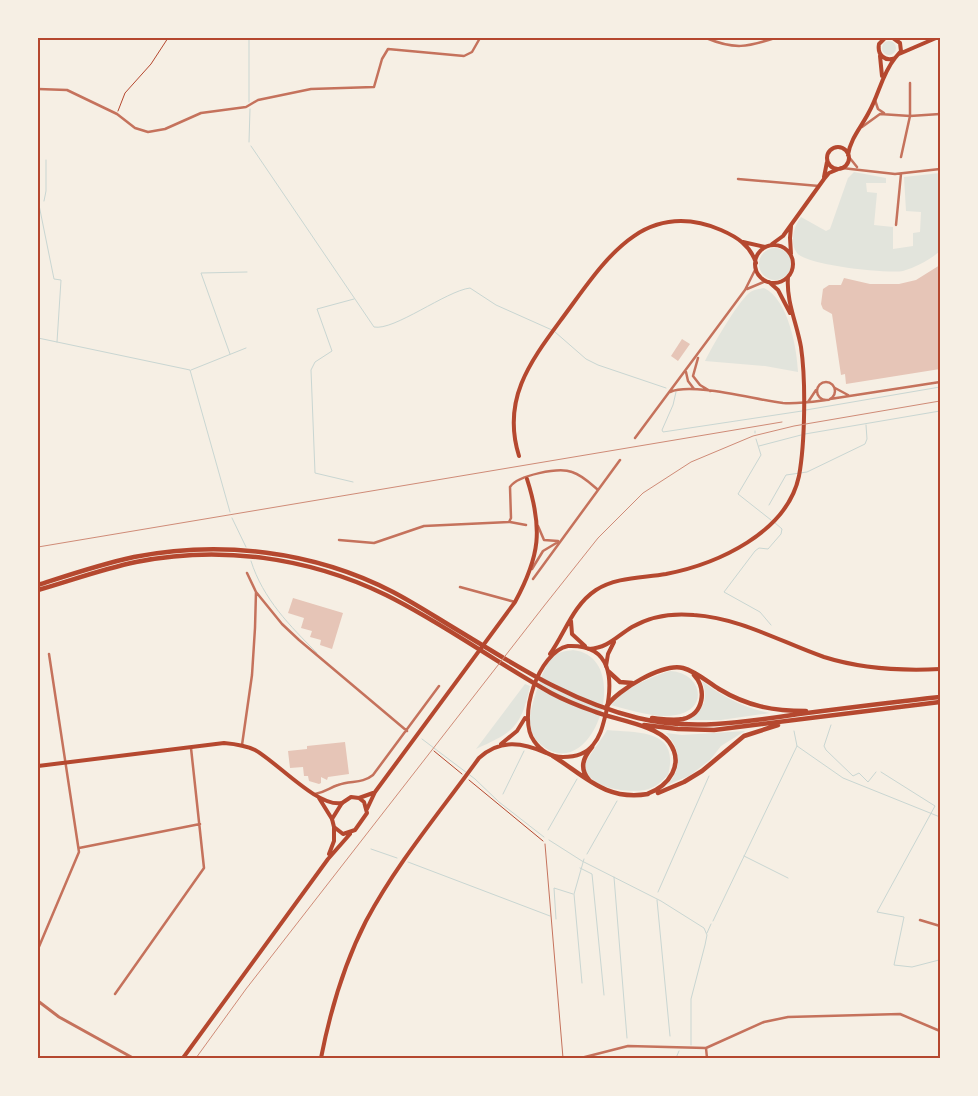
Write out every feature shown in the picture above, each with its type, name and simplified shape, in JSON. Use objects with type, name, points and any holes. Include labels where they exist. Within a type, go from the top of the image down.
[{"type":"highway","points":[[38,585],[133,557],[185,550],[234,549],[295,558],[364,582],[415,604],[543,682],[615,716],[661,734],[673,749],[676,763],[672,776],[660,789],[647,794]]},
{"type":"highway","points":[[38,590],[134,563],[204,554],[244,555],[291,562],[364,582],[418,612],[552,693],[602,714],[669,723],[710,724],[940,697]]},
{"type":"highway","points":[[607,706],[618,693],[638,682],[669,668],[682,667],[752,705],[788,711],[827,711]]},
{"type":"highway","points":[[609,672],[624,684],[638,682]]},
{"type":"highway","points":[[634,718],[678,719],[693,714],[700,706],[702,694],[699,680],[692,672]]},
{"type":"highway","points":[[615,716],[662,728],[714,730],[940,702]]},
{"type":"highway","points":[[553,756],[594,784],[616,794],[647,794],[674,787],[693,777],[732,744],[750,734],[806,719]]},
{"type":"highway","points":[[592,747],[584,758],[583,768],[594,784]]},
{"type":"main road","points":[[882,81],[883,67],[879,44],[884,38]]},
{"type":"main road","points":[[894,38],[900,43],[899,54]]},
{"type":"main road","points":[[794,319],[778,290],[756,268],[757,256],[780,239],[824,179],[847,164],[848,148],[860,129],[895,58],[899,54],[936,38]]},
{"type":"main road","points":[[880,55],[885,59],[895,58]]},
{"type":"main road","points":[[824,179],[829,151],[844,145],[853,138]]},
{"type":"main road","points":[[837,147],[844,149],[849,156]]},
{"type":"main road","points":[[827,160],[834,168],[842,168]]},
{"type":"main road","points":[[519,456],[513,425],[517,394],[530,364],[611,253],[642,231],[668,223],[693,223],[719,229],[742,242],[752,252],[756,263]]},
{"type":"main road","points":[[321,1058],[335,1001],[365,923],[407,855],[468,772],[482,755],[498,746],[517,731],[527,714],[540,668],[584,600],[605,585],[681,571],[715,558],[748,542],[775,522],[790,501],[796,486],[802,452],[803,362],[788,290],[788,277],[793,267],[790,238],[792,224]]},
{"type":"main road","points":[[742,242],[767,247],[783,247],[792,256]]},
{"type":"main road","points":[[767,281],[779,282],[788,277]]},
{"type":"main road","points":[[182,1058],[328,859],[366,816],[367,809],[375,792],[515,602],[531,577],[537,550],[538,525],[536,507],[527,479]]},
{"type":"main road","points":[[550,654],[564,647],[602,647],[616,640],[634,626],[656,618],[681,614],[702,616],[739,624],[822,656],[856,665],[886,669],[940,669]]},
{"type":"main road","points":[[498,746],[518,743],[553,756],[572,756],[592,747],[601,731],[611,684],[609,672],[601,658],[572,634],[571,618]]},
{"type":"main road","points":[[606,666],[609,651],[616,640]]},
{"type":"main road","points":[[527,714],[530,735],[546,753]]},
{"type":"main road","points":[[38,766],[224,743],[242,745],[264,756],[320,798],[334,804],[342,803]]},
{"type":"main road","points":[[332,819],[342,803],[351,797],[359,798],[375,792]]},
{"type":"main road","points":[[320,798],[332,819],[334,827],[334,841],[328,859]]},
{"type":"main road","points":[[359,798],[364,802],[367,809]]},
{"type":"main road","points":[[334,827],[341,833],[350,834]]},
{"type":"street","points":[[38,89],[67,90],[117,114],[135,128],[148,132],[165,129],[201,112],[246,107],[258,100],[311,89],[371,88],[376,85],[382,59],[388,49],[464,56],[472,52],[480,38]]},
{"type":"street","points":[[706,38],[726,45],[740,47],[775,38]]},
{"type":"street","points":[[901,158],[910,116],[910,83]]},
{"type":"street","points":[[875,100],[878,109],[886,113],[910,116],[940,114]]},
{"type":"street","points":[[860,129],[874,116],[886,113]]},
{"type":"street","points":[[849,156],[852,163],[863,170]]},
{"type":"street","points":[[842,168],[879,174],[901,174],[940,169]]},
{"type":"street","points":[[896,225],[901,174]]},
{"type":"street","points":[[738,179],[819,186]]},
{"type":"street","points":[[635,438],[746,290],[756,268]]},
{"type":"street","points":[[746,290],[767,281]]},
{"type":"street","points":[[701,350],[694,367],[693,376],[700,385],[711,392]]},
{"type":"street","points":[[686,370],[688,381],[695,390]]},
{"type":"street","points":[[807,403],[817,388],[825,382],[833,384],[841,392],[852,396]]},
{"type":"street","points":[[669,393],[676,390],[695,390],[783,402],[807,403],[940,382]]},
{"type":"street","points":[[830,399],[835,392],[833,384]]},
{"type":"street","points":[[817,388],[818,396],[826,400]]},
{"type":"street","points":[[531,577],[620,460]]},
{"type":"street","points":[[510,522],[509,492],[513,483],[522,478],[568,471],[585,478],[598,490]]},
{"type":"street","points":[[339,540],[374,543],[424,526],[473,526],[510,522],[526,525]]},
{"type":"street","points":[[538,525],[544,540],[550,542],[561,539]]},
{"type":"street","points":[[532,569],[543,550],[561,539]]},
{"type":"street","points":[[247,573],[256,592],[282,624],[363,696],[406,731]]},
{"type":"street","points":[[460,587],[515,602]]},
{"type":"street","points":[[242,745],[252,675],[256,592]]},
{"type":"street","points":[[38,948],[70,876],[79,848],[49,654]]},
{"type":"street","points":[[315,794],[328,792],[340,784],[363,781],[370,777],[439,686]]},
{"type":"street","points":[[115,994],[203,871],[204,862],[191,748]]},
{"type":"street","points":[[327,802],[328,792]]},
{"type":"street","points":[[79,848],[200,824]]},
{"type":"street","points":[[920,920],[940,926]]},
{"type":"street","points":[[38,1001],[59,1017],[133,1058]]},
{"type":"street","points":[[581,1058],[628,1046],[706,1048],[764,1022],[788,1017],[900,1014],[940,1031]]},
{"type":"street","points":[[706,1048],[707,1058]]},
{"type":"lane","points":[[545,844],[564,1058]]},
{"type":"path","points":[[117,114],[125,94],[151,64],[168,38]]},
{"type":"path","points":[[434,752],[540,837],[545,844]]},
{"type":"shaded area","points":[[886,41],[892,41],[896,48],[892,55],[886,55],[882,51],[882,45]]},
{"type":"shaded area","points":[[854,172],[886,178],[886,183],[866,183],[867,192],[877,193],[874,225],[893,227],[893,249],[913,246],[913,233],[920,232],[921,212],[906,211],[904,177],[940,173],[940,251],[918,265],[903,271],[894,272],[830,265],[803,257],[797,253],[793,244],[793,235],[801,217],[826,231],[830,229],[848,178]]},
{"type":"shaded area","points":[[775,248],[786,253],[791,264],[786,275],[775,280],[764,275],[759,264],[764,253]]},
{"type":"shaded area","points":[[764,288],[779,302],[790,325],[796,350],[798,372],[765,366],[705,361],[738,306],[749,293],[756,289]]},
{"type":"shaded area","points":[[573,650],[592,658],[602,674],[604,696],[599,718],[589,737],[575,750],[557,753],[536,740],[531,730],[530,715],[549,661],[557,654]]},
{"type":"shaded area","points":[[670,671],[681,673],[690,678],[695,684],[698,692],[697,699],[694,706],[687,712],[660,716],[611,705],[615,699],[629,689]]},
{"type":"shaded area","points":[[702,681],[734,701],[770,713],[721,720],[688,720],[704,704],[705,693]]},
{"type":"shaded area","points":[[525,684],[530,686],[527,700],[514,727],[499,738],[476,749]]},
{"type":"shaded area","points":[[607,730],[644,733],[662,741],[668,749],[670,760],[668,775],[652,788],[638,791],[609,788],[593,780],[587,774],[585,766]]},
{"type":"shaded area","points":[[745,731],[721,746],[710,760],[689,776],[667,785],[676,772],[678,759],[675,746],[666,733],[682,735]]},
{"type":"building","points":[[940,265],[940,369],[846,384],[845,374],[841,375],[832,314],[823,309],[821,304],[823,289],[829,285],[841,285],[844,278],[870,284],[899,284],[916,280]]},
{"type":"building","points":[[682,339],[690,344],[678,361],[671,356]]},
{"type":"building","points":[[293,598],[343,613],[332,649],[320,645],[321,640],[310,637],[312,631],[301,628],[304,618],[288,613]]},
{"type":"building","points":[[345,742],[349,774],[328,777],[327,780],[321,777],[321,783],[319,784],[309,781],[308,776],[304,776],[303,767],[290,768],[288,751],[307,749],[307,746]]},
{"type":"waterway","points":[[249,38],[249,102]]},
{"type":"waterway","points":[[249,142],[250,109]]},
{"type":"waterway","points":[[251,146],[374,327],[383,327],[394,323],[448,296],[470,288],[496,305],[552,330]]},
{"type":"waterway","points":[[44,201],[46,191],[46,160]]},
{"type":"waterway","points":[[39,205],[54,279],[61,280],[57,342]]},
{"type":"waterway","points":[[230,354],[201,273],[247,272]]},
{"type":"waterway","points":[[353,482],[315,473],[311,370],[315,362],[332,351],[317,309],[354,299]]},
{"type":"waterway","points":[[555,332],[586,359],[598,365],[666,388]]},
{"type":"waterway","points":[[38,338],[190,370],[230,512]]},
{"type":"waterway","points":[[191,370],[246,348]]},
{"type":"waterway","points":[[806,410],[940,387]]},
{"type":"waterway","points":[[676,392],[673,405],[662,430],[663,432],[802,411]]},
{"type":"waterway","points":[[805,434],[940,411]]},
{"type":"waterway","points":[[769,505],[786,475],[807,472],[865,444],[867,439],[866,425]]},
{"type":"waterway","points":[[759,446],[801,435]]},
{"type":"waterway","points":[[756,439],[761,455],[738,494],[771,520]]},
{"type":"waterway","points":[[232,518],[246,547]]},
{"type":"waterway","points":[[771,625],[760,612],[724,592],[755,551],[759,548],[768,549],[781,534],[782,529],[774,522]]},
{"type":"waterway","points":[[251,561],[256,575],[270,600],[287,622],[317,653]]},
{"type":"waterway","points":[[831,725],[824,746],[826,750],[853,776],[859,773],[868,782],[876,772]]},
{"type":"waterway","points":[[713,921],[797,746],[794,731]]},
{"type":"waterway","points":[[422,739],[475,779],[499,802],[544,837]]},
{"type":"waterway","points":[[797,746],[843,778],[940,817]]},
{"type":"waterway","points":[[503,794],[524,751]]},
{"type":"waterway","points":[[881,772],[935,806],[877,912],[904,917],[894,965],[912,967],[940,961]]},
{"type":"waterway","points":[[658,892],[709,776]]},
{"type":"waterway","points":[[548,830],[577,779]]},
{"type":"waterway","points":[[587,854],[617,801]]},
{"type":"waterway","points":[[549,840],[582,861],[661,901],[704,928],[707,935],[691,999],[691,1045]]},
{"type":"waterway","points":[[371,849],[397,858]]},
{"type":"waterway","points":[[744,856],[788,878]]},
{"type":"waterway","points":[[582,983],[574,894],[584,859]]},
{"type":"waterway","points":[[408,862],[550,916]]},
{"type":"waterway","points":[[580,868],[592,874],[604,995]]},
{"type":"waterway","points":[[614,877],[627,1038]]},
{"type":"waterway","points":[[556,919],[554,888],[573,894]]},
{"type":"waterway","points":[[657,900],[670,1036]]},
{"type":"waterway","points":[[707,933],[711,924]]},
{"type":"waterway","points":[[676,1058],[679,1051]]},
{"type":"railway","points":[[196,1058],[246,989],[544,606],[598,538],[643,493],[691,462],[753,436],[794,426],[940,401]]},
{"type":"railway","points":[[38,547],[782,422]]}]
